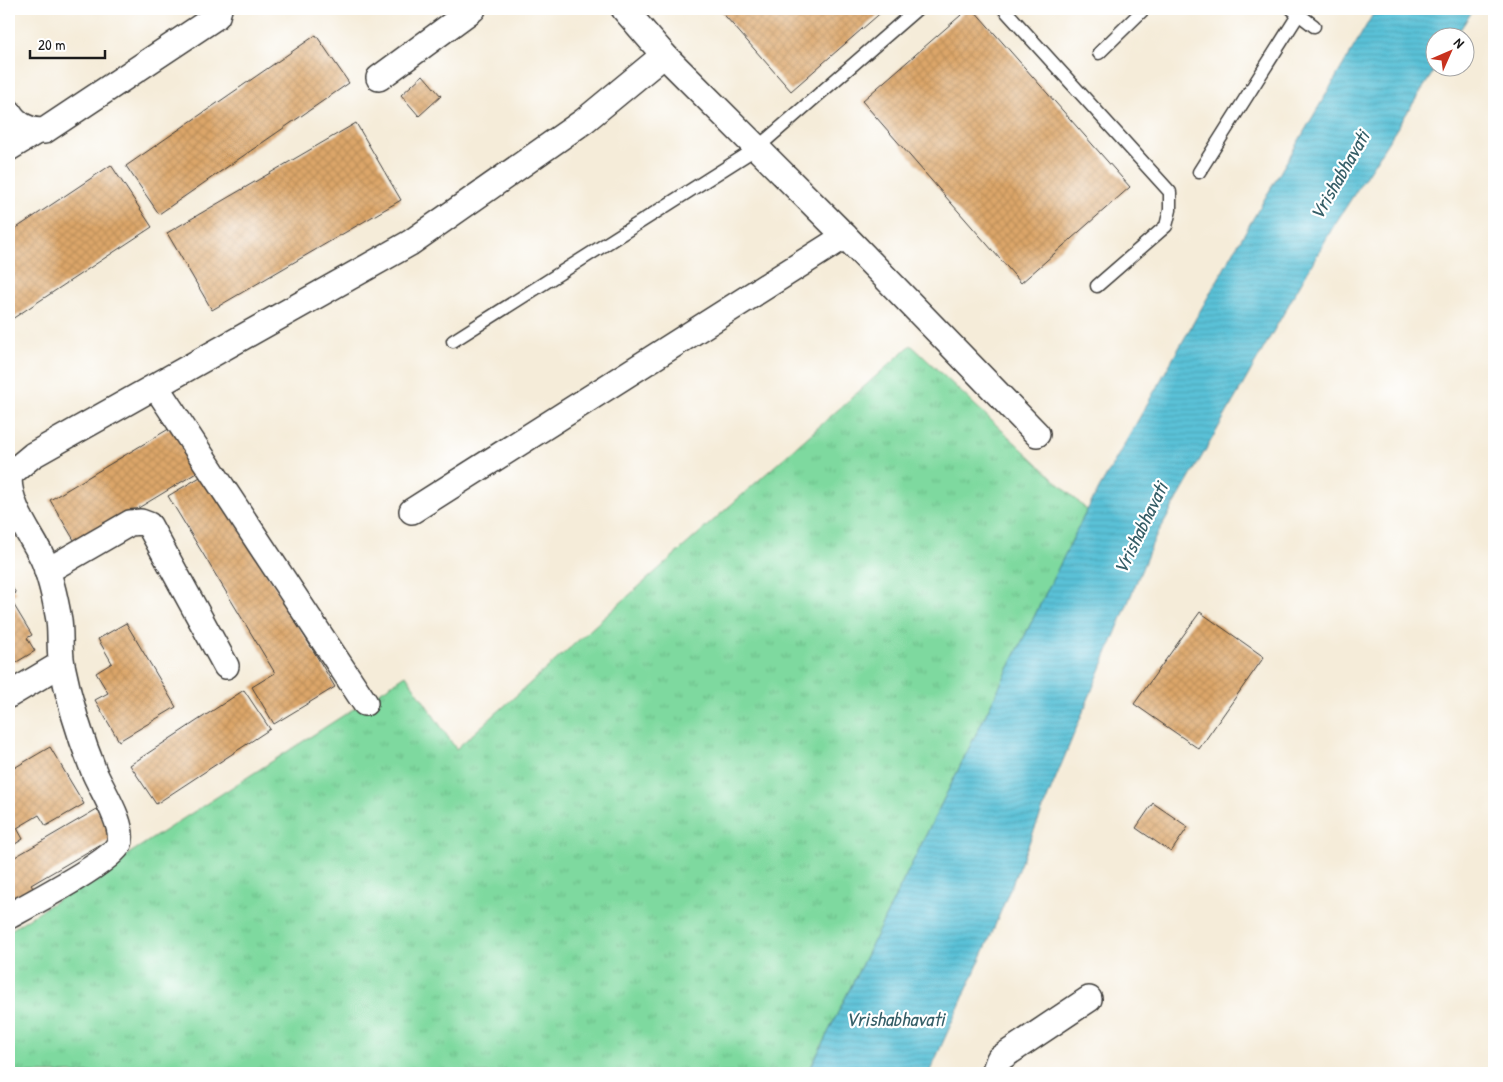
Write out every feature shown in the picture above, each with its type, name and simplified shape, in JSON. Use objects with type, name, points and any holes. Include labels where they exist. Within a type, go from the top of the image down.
[{"type":"street","points":[[9,112],[20,124],[37,131],[44,131],[217,16],[219,9]]},
{"type":"street","points":[[379,78],[473,9]]},
{"type":"street","points":[[624,9],[664,55],[845,236],[1037,434]]},
{"type":"street","points":[[9,475],[33,455],[410,243],[584,121],[664,55]]},
{"type":"street","points":[[9,148],[37,131]]},
{"type":"street","points":[[412,511],[845,236]]},
{"type":"street","points":[[156,387],[365,703]]},
{"type":"street","points":[[9,479],[10,493],[21,520],[42,556],[47,571],[59,620],[62,664],[77,722],[92,765],[116,819],[120,842],[115,851],[102,860],[55,891],[9,916]]},
{"type":"street","points":[[47,571],[130,523],[141,522],[149,525],[226,666]]},
{"type":"street","points":[[9,695],[62,664]]},
{"type":"street","points":[[994,1073],[999,1059],[1089,999]]},
{"type":"lane","points":[[453,341],[757,148],[917,9]]},
{"type":"lane","points":[[1004,9],[1170,192],[1170,210],[1166,226],[1097,286]]},
{"type":"lane","points":[[1099,53],[1144,9]]},
{"type":"lane","points":[[1199,172],[1298,11],[1314,26]]},
{"type":"green space","points":[[911,345],[1087,510],[808,1073],[13,1073],[9,1067],[9,931],[406,675],[456,749]]},
{"type":"water","name":"Vrishabhavati","points":[[1376,9],[1474,9],[1461,28],[1426,28],[1426,78],[1430,78],[1333,227],[1153,542],[989,940],[929,1073],[808,1073],[1087,510],[1234,251]]},
{"type":"building","points":[[719,9],[885,9],[791,91]]},
{"type":"building","points":[[968,9],[973,9],[1130,187],[1021,283],[862,101]]},
{"type":"building","points":[[316,35],[349,83],[159,214],[126,166]]},
{"type":"building","points":[[423,75],[441,96],[419,116],[401,95]]},
{"type":"building","points":[[356,123],[401,200],[212,310],[167,233]]},
{"type":"building","points":[[111,165],[152,227],[9,321],[9,233]]},
{"type":"building","points":[[172,427],[198,472],[77,545],[50,500]]},
{"type":"building","points":[[207,473],[335,687],[274,724],[252,687],[275,673],[168,496]]},
{"type":"building","points":[[11,586],[16,593],[9,597],[9,587]]},
{"type":"building","points":[[9,597],[32,635],[27,638],[35,651],[15,663],[9,652]]},
{"type":"building","points":[[1200,612],[1264,657],[1199,749],[1134,704]]},
{"type":"building","points":[[126,623],[176,707],[119,741],[95,700],[108,693],[96,673],[112,663],[98,639]]},
{"type":"building","points":[[244,690],[270,729],[156,804],[130,765]]},
{"type":"building","points":[[50,747],[84,804],[46,826],[39,815],[17,828],[23,839],[9,848],[9,771]]},
{"type":"building","points":[[1153,803],[1188,827],[1171,852],[1136,828]]},
{"type":"building","points":[[97,809],[113,837],[31,885],[35,891],[9,906],[9,856],[13,854],[15,857]]}]
